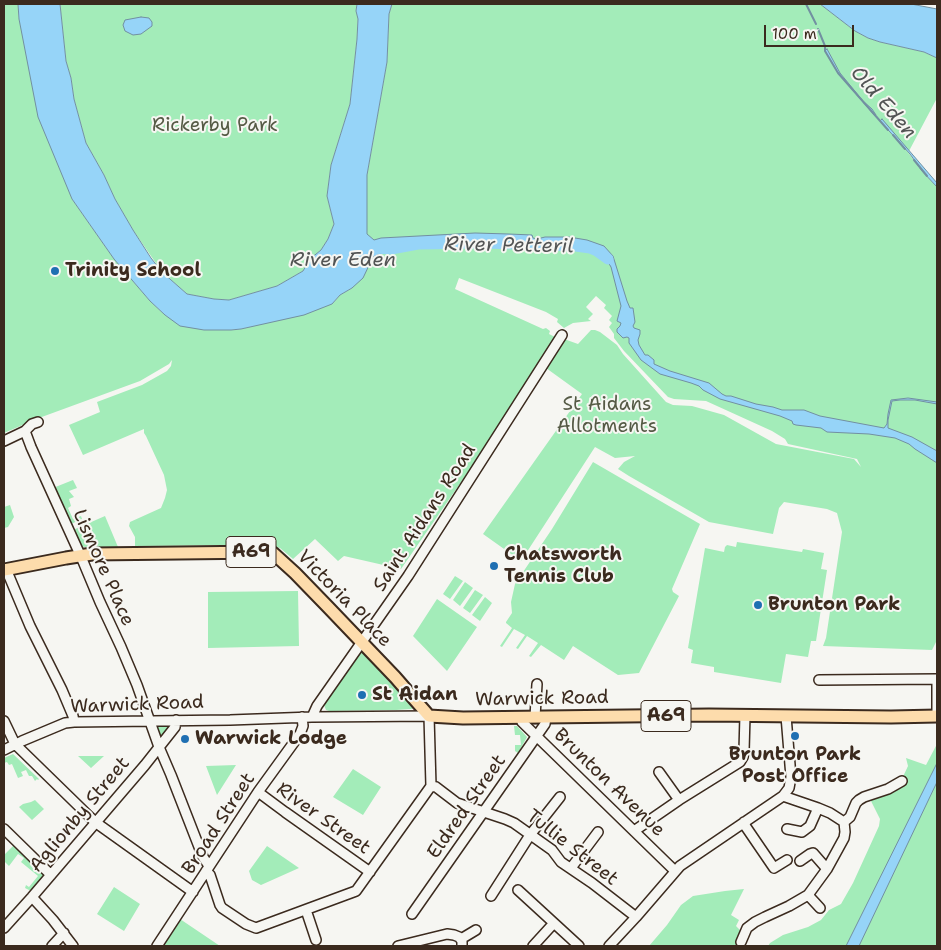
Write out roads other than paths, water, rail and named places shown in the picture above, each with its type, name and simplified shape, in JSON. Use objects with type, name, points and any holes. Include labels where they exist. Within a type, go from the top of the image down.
[{"type":"main road","name":"Victoria Place","points":[[5,570],[92,554],[266,552],[273,554],[295,573],[429,716]]},
{"type":"main road","name":"Warwick Road","points":[[429,716],[463,718],[745,715],[937,716]]},
{"type":"street","name":"Saint Aidans Road","points":[[312,717],[317,706],[408,576],[562,335]]},
{"type":"street","points":[[4,441],[25,431],[33,421]]},
{"type":"street","name":"Lismore Place","points":[[25,431],[137,685],[159,747],[208,868],[222,908],[256,928],[356,891],[431,786]]},
{"type":"street","points":[[5,570],[62,690],[74,722]]},
{"type":"street","points":[[818,680],[937,680],[937,716]]},
{"type":"street","points":[[537,684],[540,717]]},
{"type":"street","points":[[634,831],[740,762],[744,751],[745,715]]},
{"type":"street","points":[[429,716],[431,786]]},
{"type":"street","name":"Warwick Road","points":[[4,750],[74,722],[429,716]]},
{"type":"street","points":[[609,946],[675,872],[690,859],[783,796],[788,788],[790,777],[786,716]]},
{"type":"street","name":"Eldred Street","points":[[412,914],[537,736],[546,722],[540,717]]},
{"type":"street","name":"Broad Street","points":[[157,946],[258,792],[300,734],[303,726],[302,718]]},
{"type":"street","name":"Brunton Avenue","points":[[521,718],[522,722],[675,872]]},
{"type":"street","name":"Aglionby Street","points":[[4,928],[159,747],[175,727],[176,720]]},
{"type":"street","points":[[4,721],[15,744],[95,822],[193,892]]},
{"type":"street","points":[[659,772],[679,800]]},
{"type":"street","points":[[844,822],[850,817],[859,800],[902,781]]},
{"type":"street","name":"Tullie Street","points":[[431,786],[436,787],[456,803],[505,818],[514,823],[552,850],[561,862],[636,917]]},
{"type":"street","name":"River Street","points":[[258,792],[370,872]]},
{"type":"street","points":[[783,796],[830,813],[844,822]]},
{"type":"street","points":[[491,896],[530,835],[560,797]]},
{"type":"street","points":[[787,829],[802,832],[810,826],[818,808]]},
{"type":"street","points":[[744,822],[774,868],[787,860]]},
{"type":"street","points":[[741,942],[743,926],[790,906],[808,895],[827,869],[844,838],[844,822]]},
{"type":"street","points":[[4,829],[51,875]]},
{"type":"street","points":[[571,868],[598,832]]},
{"type":"street","points":[[800,861],[813,853],[827,869]]},
{"type":"street","points":[[518,890],[579,946]]},
{"type":"street","points":[[808,895],[820,908]]},
{"type":"street","points":[[32,897],[73,946]]},
{"type":"street","points":[[306,910],[316,940]]},
{"type":"street","points":[[534,946],[554,923]]},
{"type":"street","points":[[398,946],[447,934],[454,935],[461,943],[476,930]]},
{"type":"street","points":[[52,946],[64,933]]},
{"type":"water","name":"River Eden","points":[[18,4],[60,4],[66,61],[86,143],[115,199],[151,258],[162,272],[187,294],[229,300],[277,286],[303,271],[310,259],[321,250],[334,224],[327,196],[331,165],[350,104],[357,39],[357,4],[392,4],[389,14],[387,62],[367,175],[367,234],[374,240],[381,238],[475,233],[532,235],[533,238],[537,239],[569,237],[587,240],[604,246],[613,256],[627,301],[630,308],[633,308],[635,322],[633,326],[640,330],[639,345],[645,355],[654,360],[654,364],[709,383],[726,396],[782,410],[804,410],[820,416],[884,428],[887,424],[891,400],[908,398],[937,402],[937,404],[915,400],[892,401],[888,428],[912,437],[937,451],[937,463],[909,444],[895,438],[869,434],[827,432],[821,428],[796,425],[792,421],[780,416],[720,399],[699,386],[660,374],[641,360],[629,343],[629,338],[623,338],[617,332],[621,323],[617,321],[621,306],[611,267],[597,251],[590,248],[485,243],[418,244],[406,246],[391,249],[373,257],[363,278],[352,288],[340,295],[332,304],[304,315],[231,330],[204,330],[180,326],[150,301],[114,259],[72,199],[38,117],[19,19]]},
{"type":"water","points":[[820,4],[911,4],[937,9],[937,58],[924,52],[868,38],[855,31]]},
{"type":"water","points":[[141,17],[149,18],[152,26],[141,34],[133,35],[125,31],[123,25],[125,20]]},
{"type":"water","points":[[827,49],[840,73],[872,109],[875,116],[838,73],[825,51]]},
{"type":"water","points":[[882,119],[937,183],[937,187],[880,121]]},
{"type":"water","points":[[937,763],[937,782],[859,946],[846,946]]},
{"type":"waterway","name":"Old Eden","points":[[806,4],[816,24]]},
{"type":"waterway","name":"Old Eden","points":[[818,29],[825,46],[825,51],[838,73],[888,130]]},
{"type":"waterway","name":"Old Eden","points":[[893,135],[905,149]]},
{"type":"waterway","name":"Old Eden","points":[[914,160],[927,176]]},
{"type":"waterway","name":"River Petteril","points":[[375,248],[391,249],[418,244],[485,243],[576,246],[590,248],[608,259]]},
{"type":"place","name":"Trinity School","points":[[55,271]]},
{"type":"place","name":"Chatsworth Tennis Club","points":[[494,566]]},
{"type":"place","name":"Brunton Park","points":[[758,605]]},
{"type":"place","name":"St Aidan","points":[[362,695]]},
{"type":"place","name":"Brunton Park Post Office","points":[[795,736]]},
{"type":"place","name":"Warwick Lodge","points":[[185,739]]},
{"type":"park label","name":"Rickerby Park","points":[[215,126]]},
{"type":"park label","name":"St Aidans Allotments","points":[[607,416]]}]
